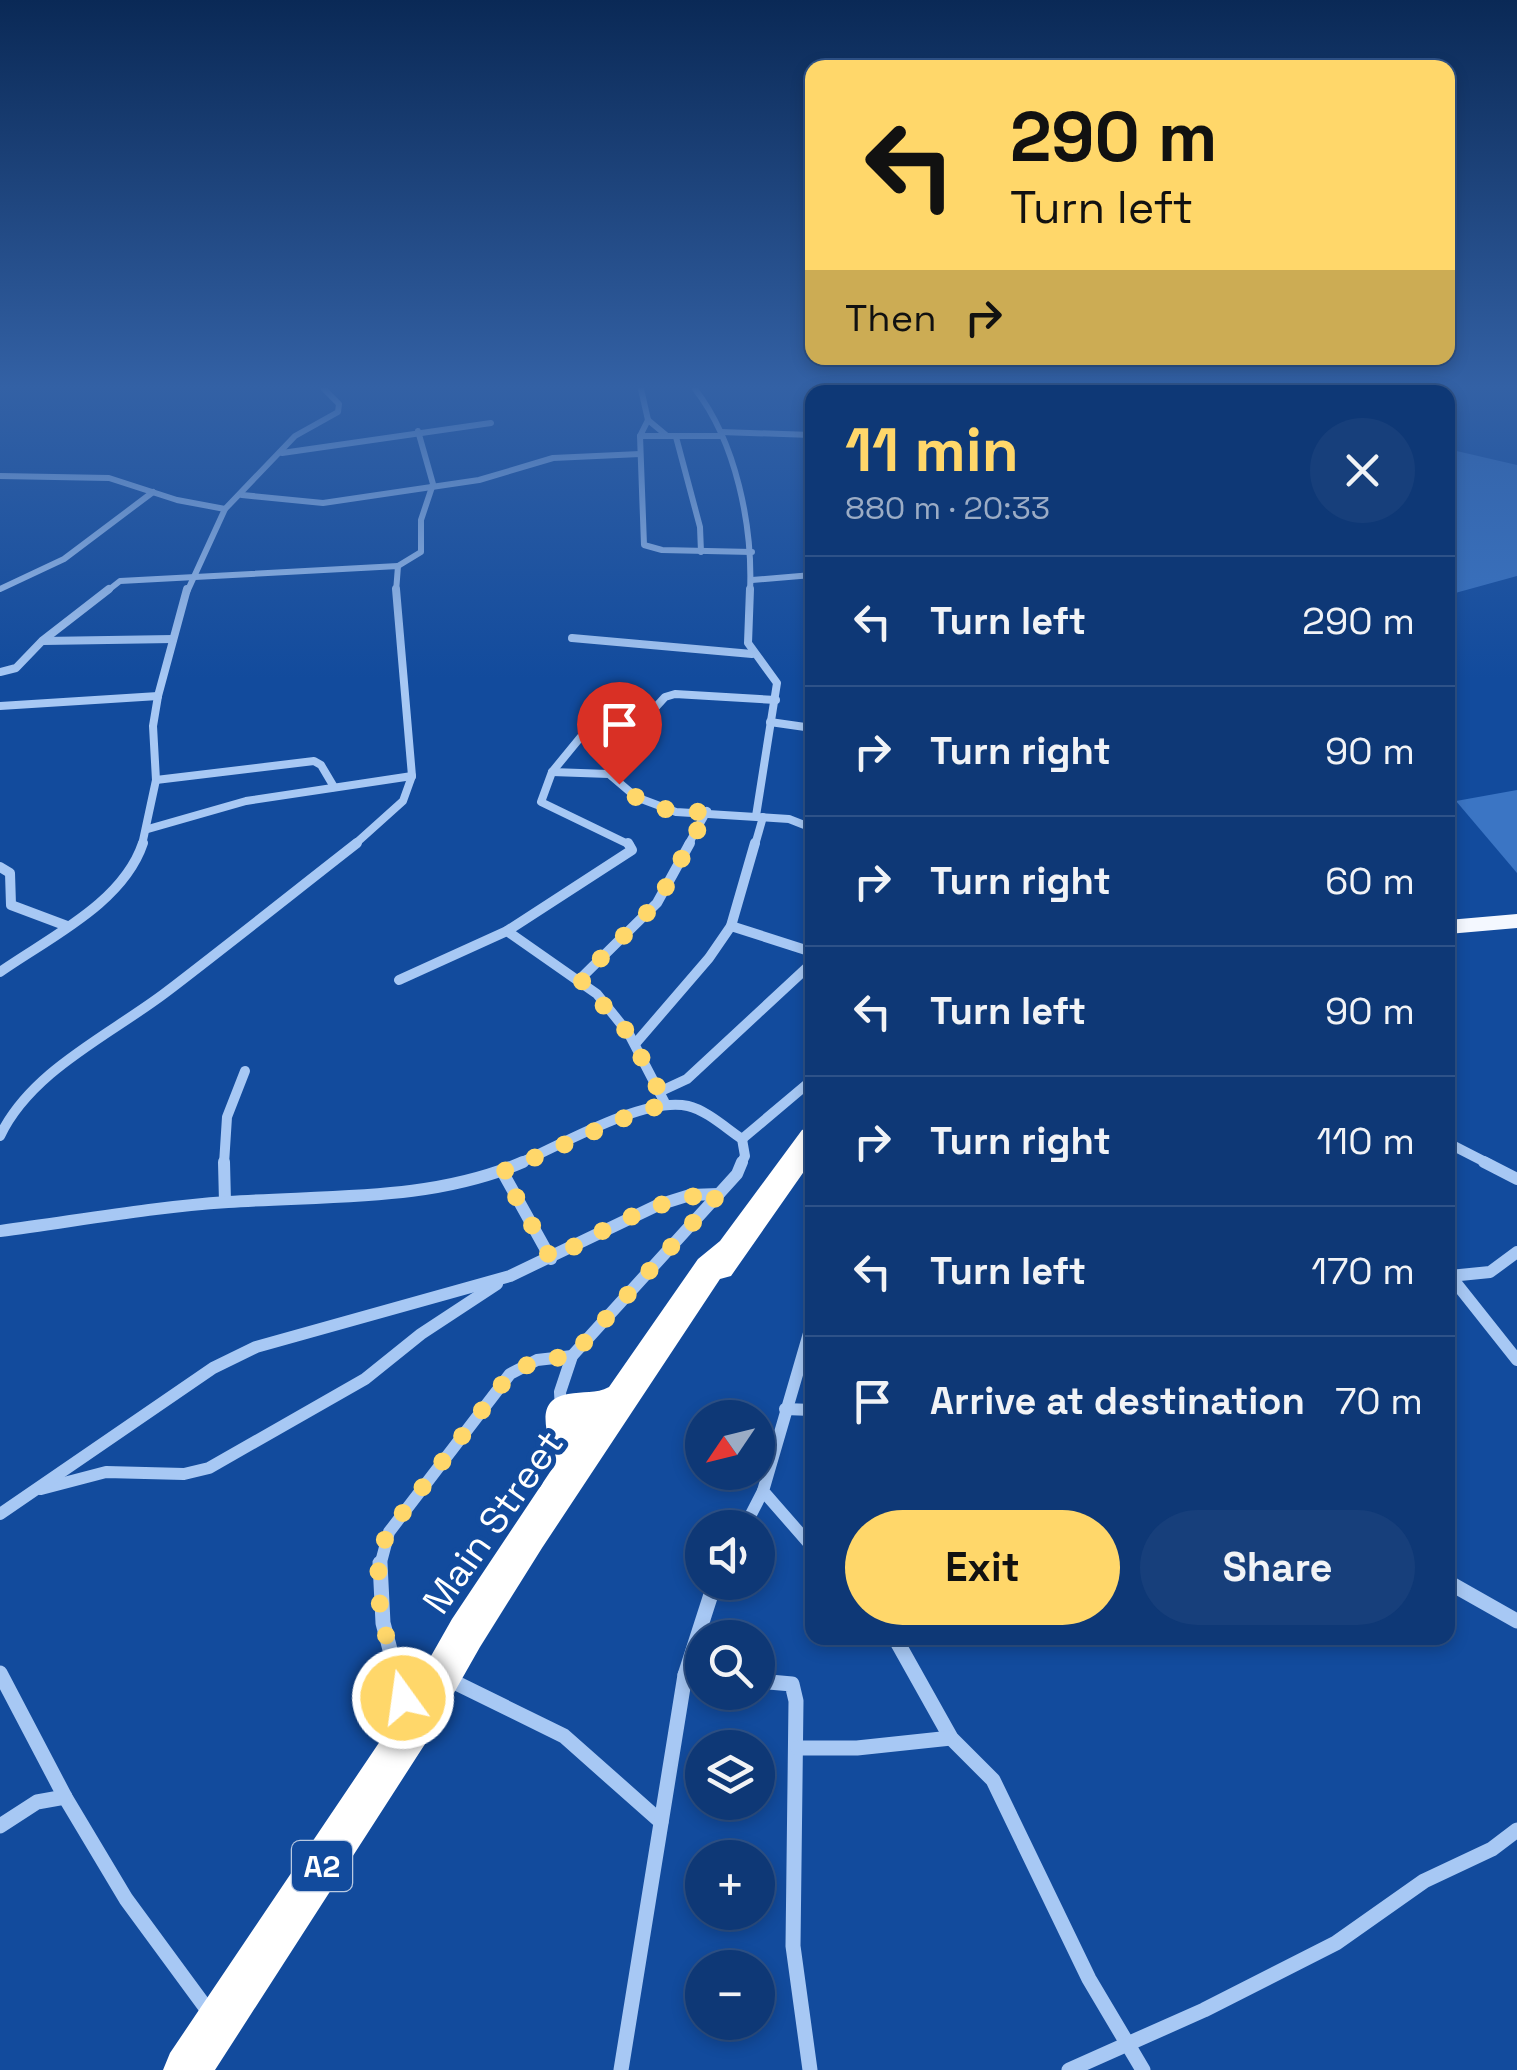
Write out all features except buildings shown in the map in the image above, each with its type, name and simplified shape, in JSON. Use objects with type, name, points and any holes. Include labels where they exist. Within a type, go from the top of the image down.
[{"type":"highway","name":"A2","points":[[584,1426],[604,1407],[623,1397],[680,1310],[805,1148]]},
{"type":"highway","name":"A2","points":[[584,1426],[728,1252]]},
{"type":"highway","name":"Main Street","points":[[187,2070],[411,1730],[466,1633],[570,1474],[584,1426]]},
{"type":"highway","name":"Main Street","points":[[448,1668],[473,1640],[584,1426]]},
{"type":"main road","points":[[1455,926],[1517,921]]},
{"type":"street","points":[[132,486],[225,509]]},
{"type":"street","points":[[0,972],[67,926],[125,879],[142,853],[156,780],[153,726],[158,696],[190,576],[225,509],[251,486]]},
{"type":"street","points":[[242,495],[323,503],[424,486]]},
{"type":"street","points":[[0,1136],[12,1109],[34,1088],[162,996],[394,812],[412,776],[396,588],[398,566],[422,552],[421,520],[432,486]]},
{"type":"street","points":[[641,486],[644,545],[701,552],[752,552]]},
{"type":"street","points":[[687,486],[700,528],[701,552]]},
{"type":"street","points":[[635,1044],[709,958],[731,926],[759,816],[776,700],[774,675],[752,654],[747,626],[752,580],[748,506],[737,486]]},
{"type":"street","points":[[0,588],[64,559],[153,492]]},
{"type":"street","points":[[0,672],[16,668],[42,641],[117,582],[398,566]]},
{"type":"street","points":[[752,580],[805,576]]},
{"type":"street","points":[[572,638],[752,654]]},
{"type":"street","points":[[42,641],[173,639]]},
{"type":"street","points":[[399,980],[507,931],[632,850],[629,843],[542,802],[552,772],[592,722],[644,720],[669,695],[776,700]]},
{"type":"street","points":[[0,706],[158,696]]},
{"type":"street","points":[[770,722],[805,727]]},
{"type":"street","points":[[156,780],[314,761],[321,765],[334,788]]},
{"type":"street","points":[[552,772],[609,774],[626,791],[664,810],[789,819],[805,825]]},
{"type":"street","points":[[148,829],[246,801],[412,776]]},
{"type":"street","points":[[580,979],[657,903],[708,811]]},
{"type":"street","points":[[0,868],[10,873],[11,905],[67,926]]},
{"type":"street","points":[[731,926],[805,950]]},
{"type":"street","points":[[507,931],[580,979],[612,1011],[635,1044],[666,1104]]},
{"type":"street","points":[[659,1092],[687,1078],[805,969]]},
{"type":"street","points":[[225,1202],[226,1123],[234,1092],[245,1071]]},
{"type":"street","points":[[742,1139],[805,1086]]},
{"type":"street","points":[[0,1231],[225,1202],[371,1196],[454,1184],[502,1172],[638,1112],[666,1104],[692,1106],[742,1139],[745,1156],[737,1174],[572,1356],[565,1369],[584,1426]]},
{"type":"street","points":[[1455,1147],[1517,1180]]},
{"type":"street","points":[[502,1172],[551,1259]]},
{"type":"street","points":[[0,1514],[213,1368],[245,1352],[510,1276],[658,1205],[690,1194],[719,1194]]},
{"type":"street","points":[[1455,1274],[1490,1272],[1517,1252]]},
{"type":"street","points":[[32,1491],[106,1472],[184,1474],[209,1468],[364,1379],[421,1334],[510,1276]]},
{"type":"street","points":[[1455,1284],[1517,1360]]},
{"type":"street","points":[[753,1510],[763,1491],[805,1348]]},
{"type":"street","points":[[411,1730],[380,1604],[378,1556],[388,1532],[510,1374],[537,1360],[572,1356]]},
{"type":"street","points":[[785,1408],[805,1409]]},
{"type":"street","points":[[763,1491],[805,1538]]},
{"type":"street","points":[[1455,1586],[1517,1620]]},
{"type":"street","points":[[899,1645],[950,1738],[993,1780],[1089,1979],[1142,2070]]},
{"type":"street","points":[[448,1668],[564,1736],[661,1822]]},
{"type":"street","points":[[0,1673],[65,1798],[126,1900],[218,2025]]},
{"type":"street","points":[[775,1682],[792,1684],[798,1748],[794,1946],[810,2070]]},
{"type":"street","points":[[621,2070],[661,1822],[686,1710]]},
{"type":"street","points":[[798,1748],[857,1748],[950,1738]]},
{"type":"street","points":[[0,1826],[38,1802],[65,1798]]},
{"type":"street","points":[[1069,2070],[1204,2010],[1336,1943],[1424,1882],[1492,1848],[1517,1830]]},
{"type":"route","points":[[403,1698],[376,1582],[378,1556],[388,1532],[502,1382],[537,1360],[572,1356],[719,1194],[690,1194],[658,1205],[551,1259],[502,1172],[638,1112],[666,1104],[629,1034],[598,994],[580,979],[626,938],[657,903],[708,811],[686,814],[664,810],[619,784]]}]
